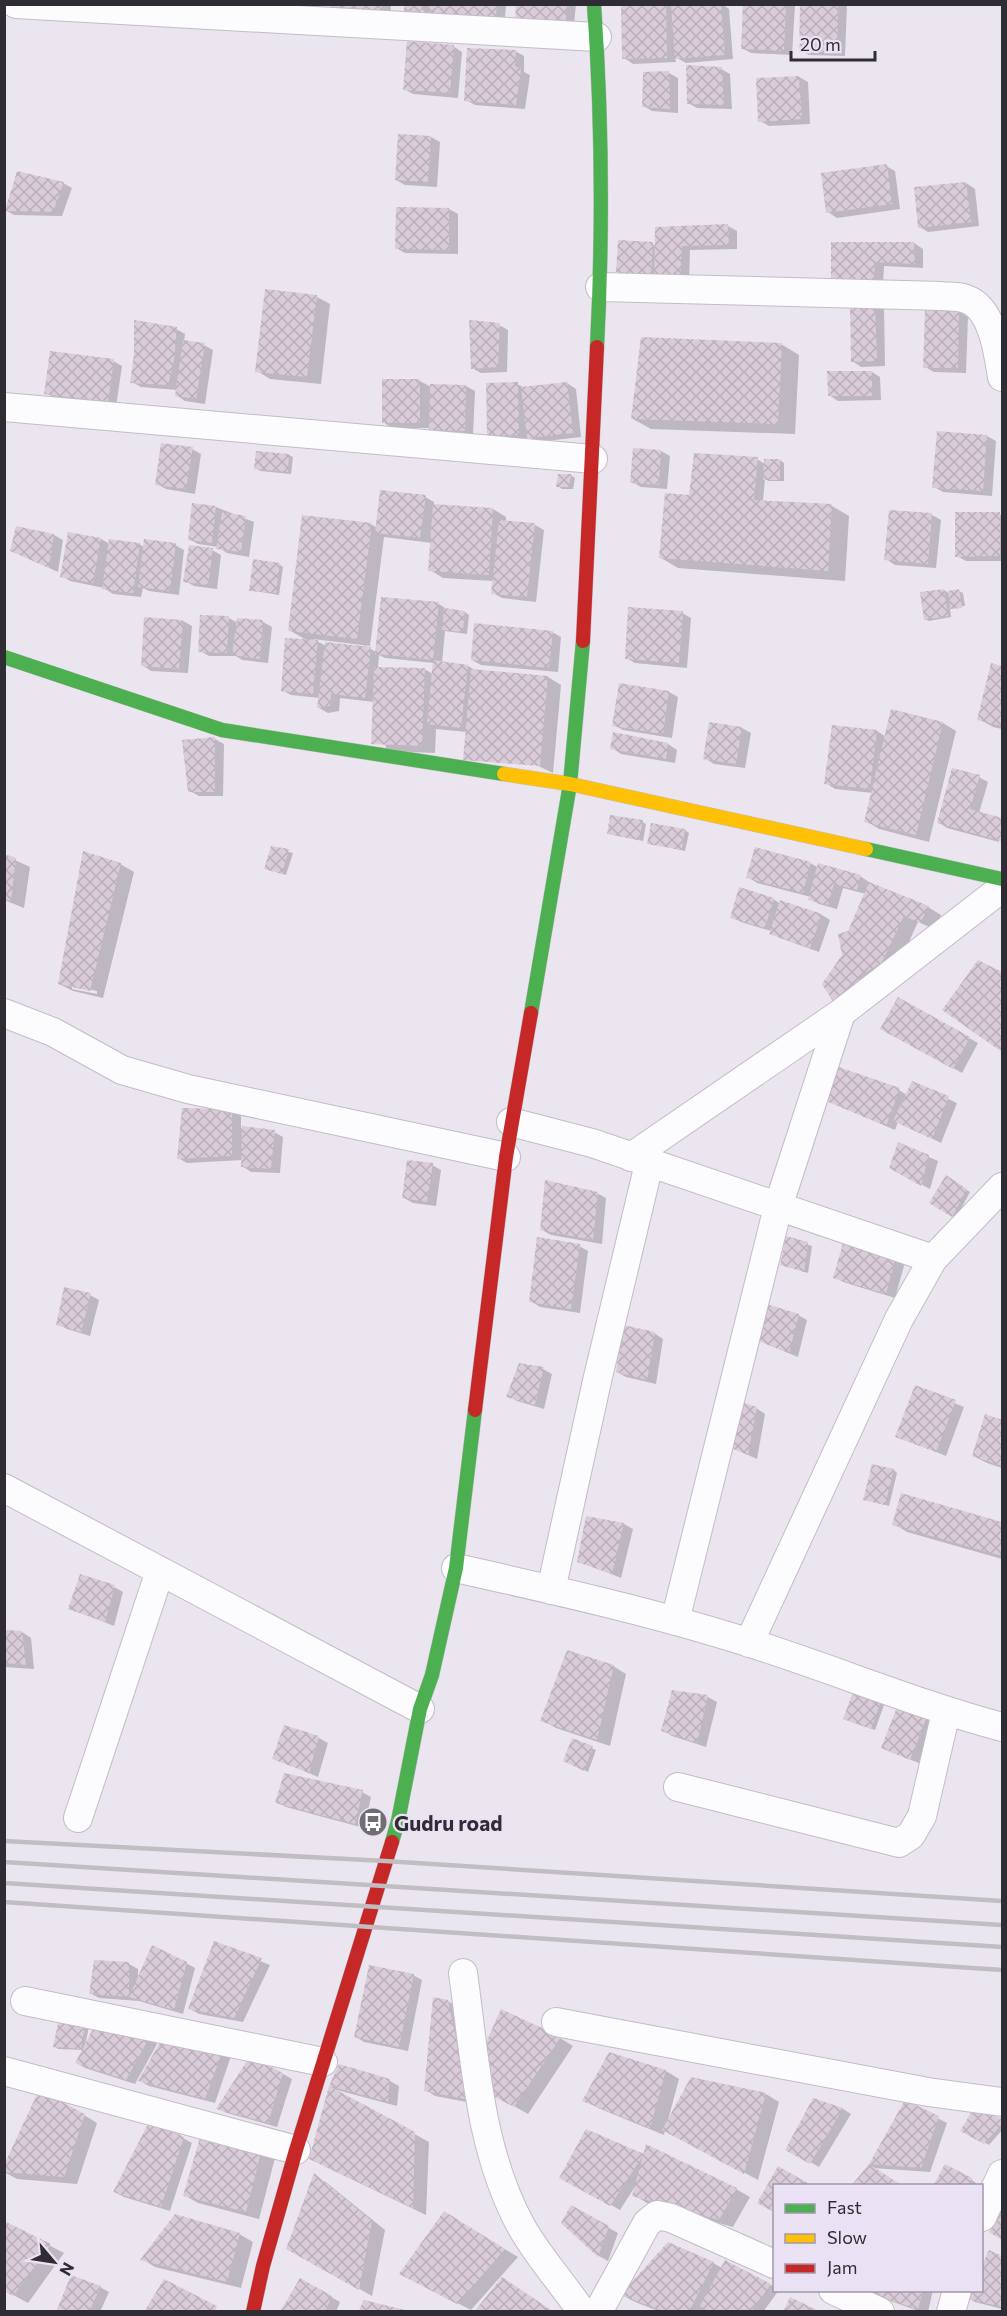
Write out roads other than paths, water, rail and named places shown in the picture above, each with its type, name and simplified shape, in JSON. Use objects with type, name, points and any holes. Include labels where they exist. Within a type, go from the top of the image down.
[{"type":"street","points":[[16,4],[597,37]]},
{"type":"street","points":[[254,2312],[263,2266],[296,2150],[398,1821],[420,1709],[432,1675],[456,1568],[506,1157],[570,784],[582,670],[600,287],[600,89],[594,4]]},
{"type":"street","points":[[600,287],[942,296],[967,299],[983,312],[996,339],[1002,377]]},
{"type":"street","points":[[4,407],[592,459]]},
{"type":"street","points":[[4,657],[222,730],[570,784],[1002,879]]},
{"type":"street","points":[[551,1590],[597,1381],[640,1161],[841,1013],[1002,888]]},
{"type":"street","points":[[4,1013],[53,1032],[122,1070],[188,1089],[506,1157]]},
{"type":"street","points":[[675,1621],[778,1207],[841,1013]]},
{"type":"street","points":[[511,1122],[592,1143],[933,1259]]},
{"type":"street","points":[[749,1643],[899,1318],[933,1259],[1002,1187]]},
{"type":"street","points":[[4,1488],[420,1709]]},
{"type":"street","points":[[456,1568],[675,1621],[749,1643],[946,1712],[1002,1727]]},
{"type":"street","points":[[78,1818],[160,1571]]},
{"type":"street","points":[[678,1787],[899,1843],[911,1835],[922,1816],[946,1712]]},
{"type":"street","points":[[463,1973],[486,2136],[501,2179],[521,2226],[582,2312]]},
{"type":"street","points":[[25,2001],[323,2062]]},
{"type":"street","points":[[556,2022],[928,2092],[1002,2102]]},
{"type":"street","points":[[4,2070],[296,2150]]},
{"type":"street","points":[[983,2213],[1002,2174]]},
{"type":"street","points":[[598,2312],[647,2223],[657,2215],[671,2218],[773,2264]]},
{"type":"street","points":[[837,2292],[880,2312]]},
{"type":"street","points":[[951,2312],[956,2292]]},
{"type":"railway","points":[[4,1841],[385,1861],[1002,1901]]},
{"type":"railway","points":[[4,1862],[1002,1925]]},
{"type":"railway","points":[[4,1883],[1002,1947]]},
{"type":"railway","points":[[4,1902],[1002,1970]]},
{"type":"place","name":"Gudru road","points":[[373,1822]]}]
